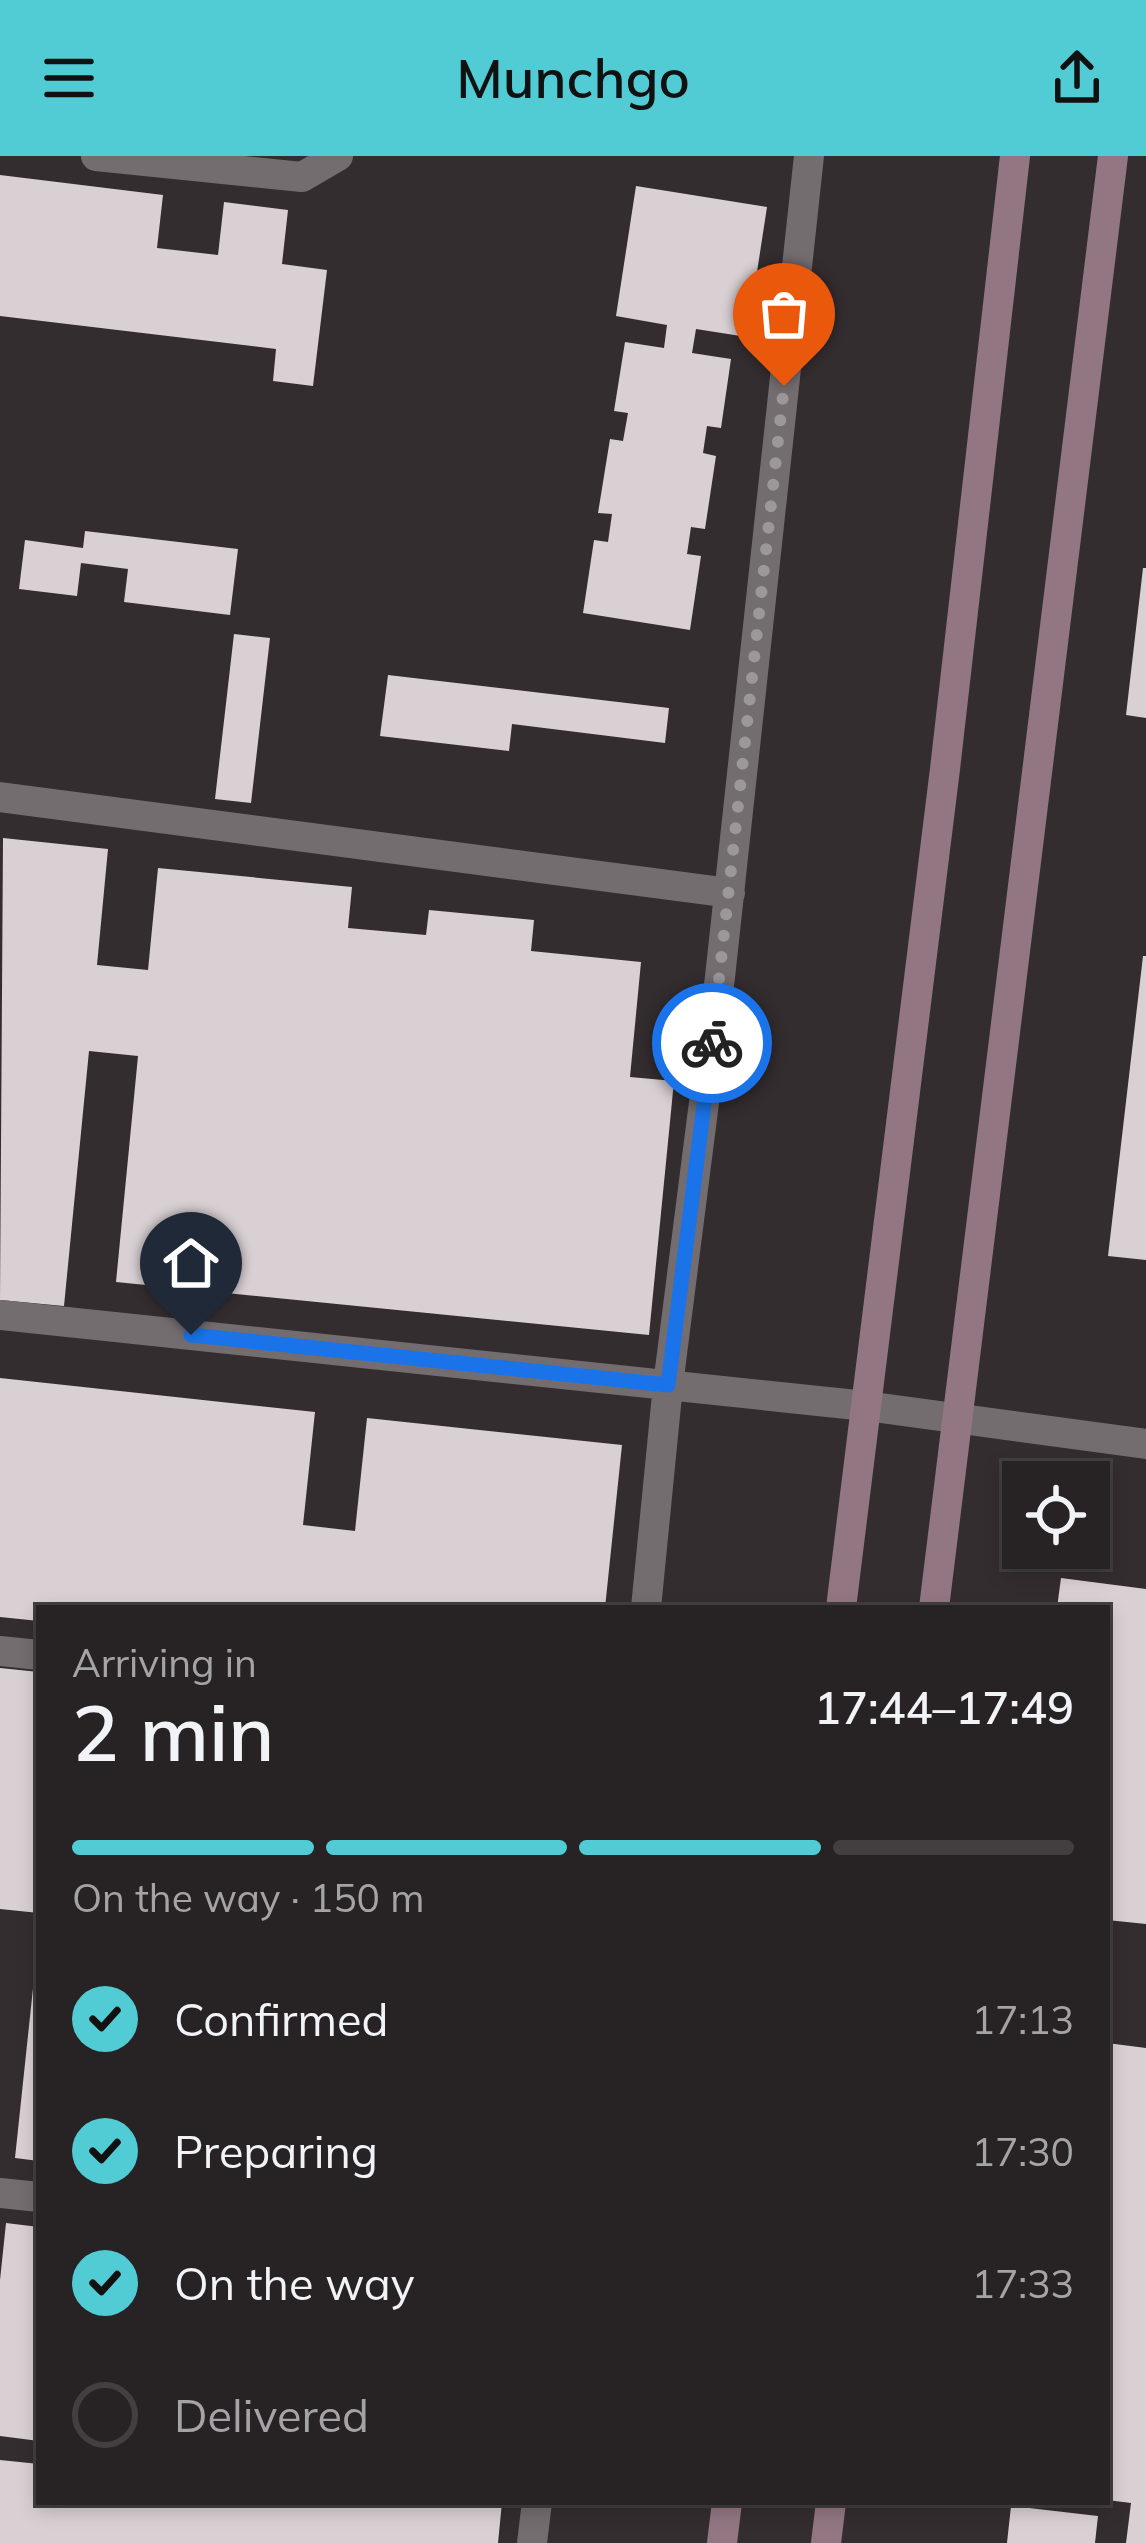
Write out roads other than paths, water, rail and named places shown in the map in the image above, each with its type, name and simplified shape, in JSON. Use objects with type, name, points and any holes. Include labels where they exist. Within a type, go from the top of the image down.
[{"type":"street","points":[[97,156],[302,177],[338,156]]},
{"type":"street","points":[[646,1605],[668,1385],[730,892],[809,156]]},
{"type":"street","points":[[841,1605],[1015,156]]},
{"type":"street","points":[[934,1605],[1113,156]]},
{"type":"street","points":[[0,797],[730,892]]},
{"type":"street","points":[[0,1315],[866,1406],[1146,1444]]},
{"type":"street","points":[[0,1651],[36,1655]]},
{"type":"street","points":[[0,2193],[36,2197]]},
{"type":"street","points":[[532,2543],[537,2505]]},
{"type":"street","points":[[722,2543],[727,2505]]},
{"type":"street","points":[[826,2543],[831,2505]]}]
